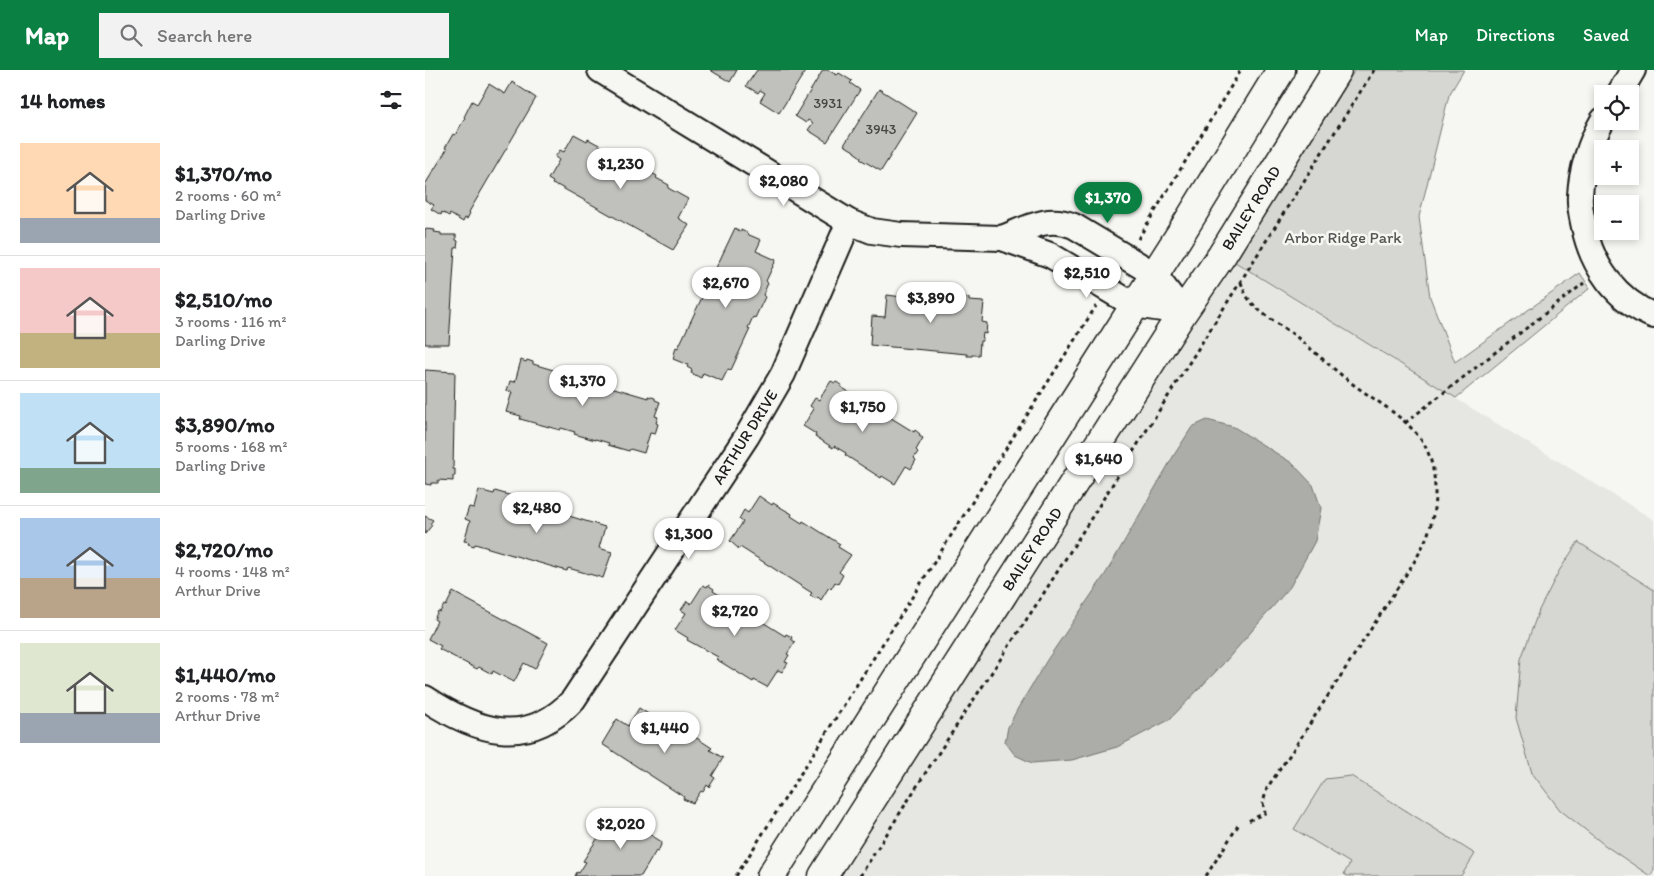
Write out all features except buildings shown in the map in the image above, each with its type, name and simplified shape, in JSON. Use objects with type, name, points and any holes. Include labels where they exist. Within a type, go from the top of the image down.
[{"type":"main road","points":[[771,876],[1154,274],[1281,70]]},
{"type":"main road","name":"BAILEY ROAD","points":[[823,876],[1183,312],[1222,254],[1337,70]]},
{"type":"street","points":[[600,70],[849,222],[872,231],[901,235],[1002,238],[1050,255],[1134,305],[1183,312]]},
{"type":"street","points":[[1624,85],[1633,70]]},
{"type":"street","points":[[1598,130],[1589,150],[1580,198],[1587,243],[1606,278],[1617,292],[1632,306],[1654,316]]},
{"type":"street","points":[[1002,238],[1042,223],[1063,221],[1154,274],[1183,312]]},
{"type":"street","name":"ARTHUR DRIVE","points":[[425,698],[464,721],[480,727],[503,730],[527,729],[540,724],[558,714],[573,700],[773,395],[849,222]]},
{"type":"path","points":[[1127,258],[1241,70]]},
{"type":"path","points":[[860,876],[1042,596],[1374,70]]},
{"type":"path","points":[[1241,281],[1246,295],[1258,309],[1293,334],[1342,376],[1385,406],[1405,423],[1419,437],[1429,453],[1434,470],[1432,523],[1416,559],[1267,788],[1263,803],[1265,813],[1247,821]]},
{"type":"path","points":[[736,876],[1107,288]]},
{"type":"path","points":[[1405,423],[1575,290]]},
{"type":"path","points":[[1206,876],[1239,824]]},
{"type":"shaded area","points":[[1222,255],[1654,520],[1654,876],[823,876]]},
{"type":"shaded area","points":[[1207,420],[1234,427],[1292,463],[1313,485],[1321,508],[1315,541],[1290,587],[1225,662],[1169,720],[1117,747],[1072,760],[1032,763],[1015,755],[1005,742],[1008,727],[1018,708],[1047,660],[1106,573],[1192,427]]},
{"type":"green space","name":"Arbor Ridge Park","points":[[1355,70],[1464,70],[1449,95],[1419,217],[1430,297],[1455,362],[1580,273],[1590,288],[1456,398],[1235,262]]},
{"type":"green space","points":[[1578,542],[1654,590],[1654,870],[1650,876],[1606,846],[1560,810],[1532,773],[1516,718],[1521,659],[1539,610],[1559,571]]},
{"type":"green space","points":[[1351,776],[1475,854],[1461,876],[1347,876],[1344,874],[1350,863],[1294,829],[1325,779]]}]
